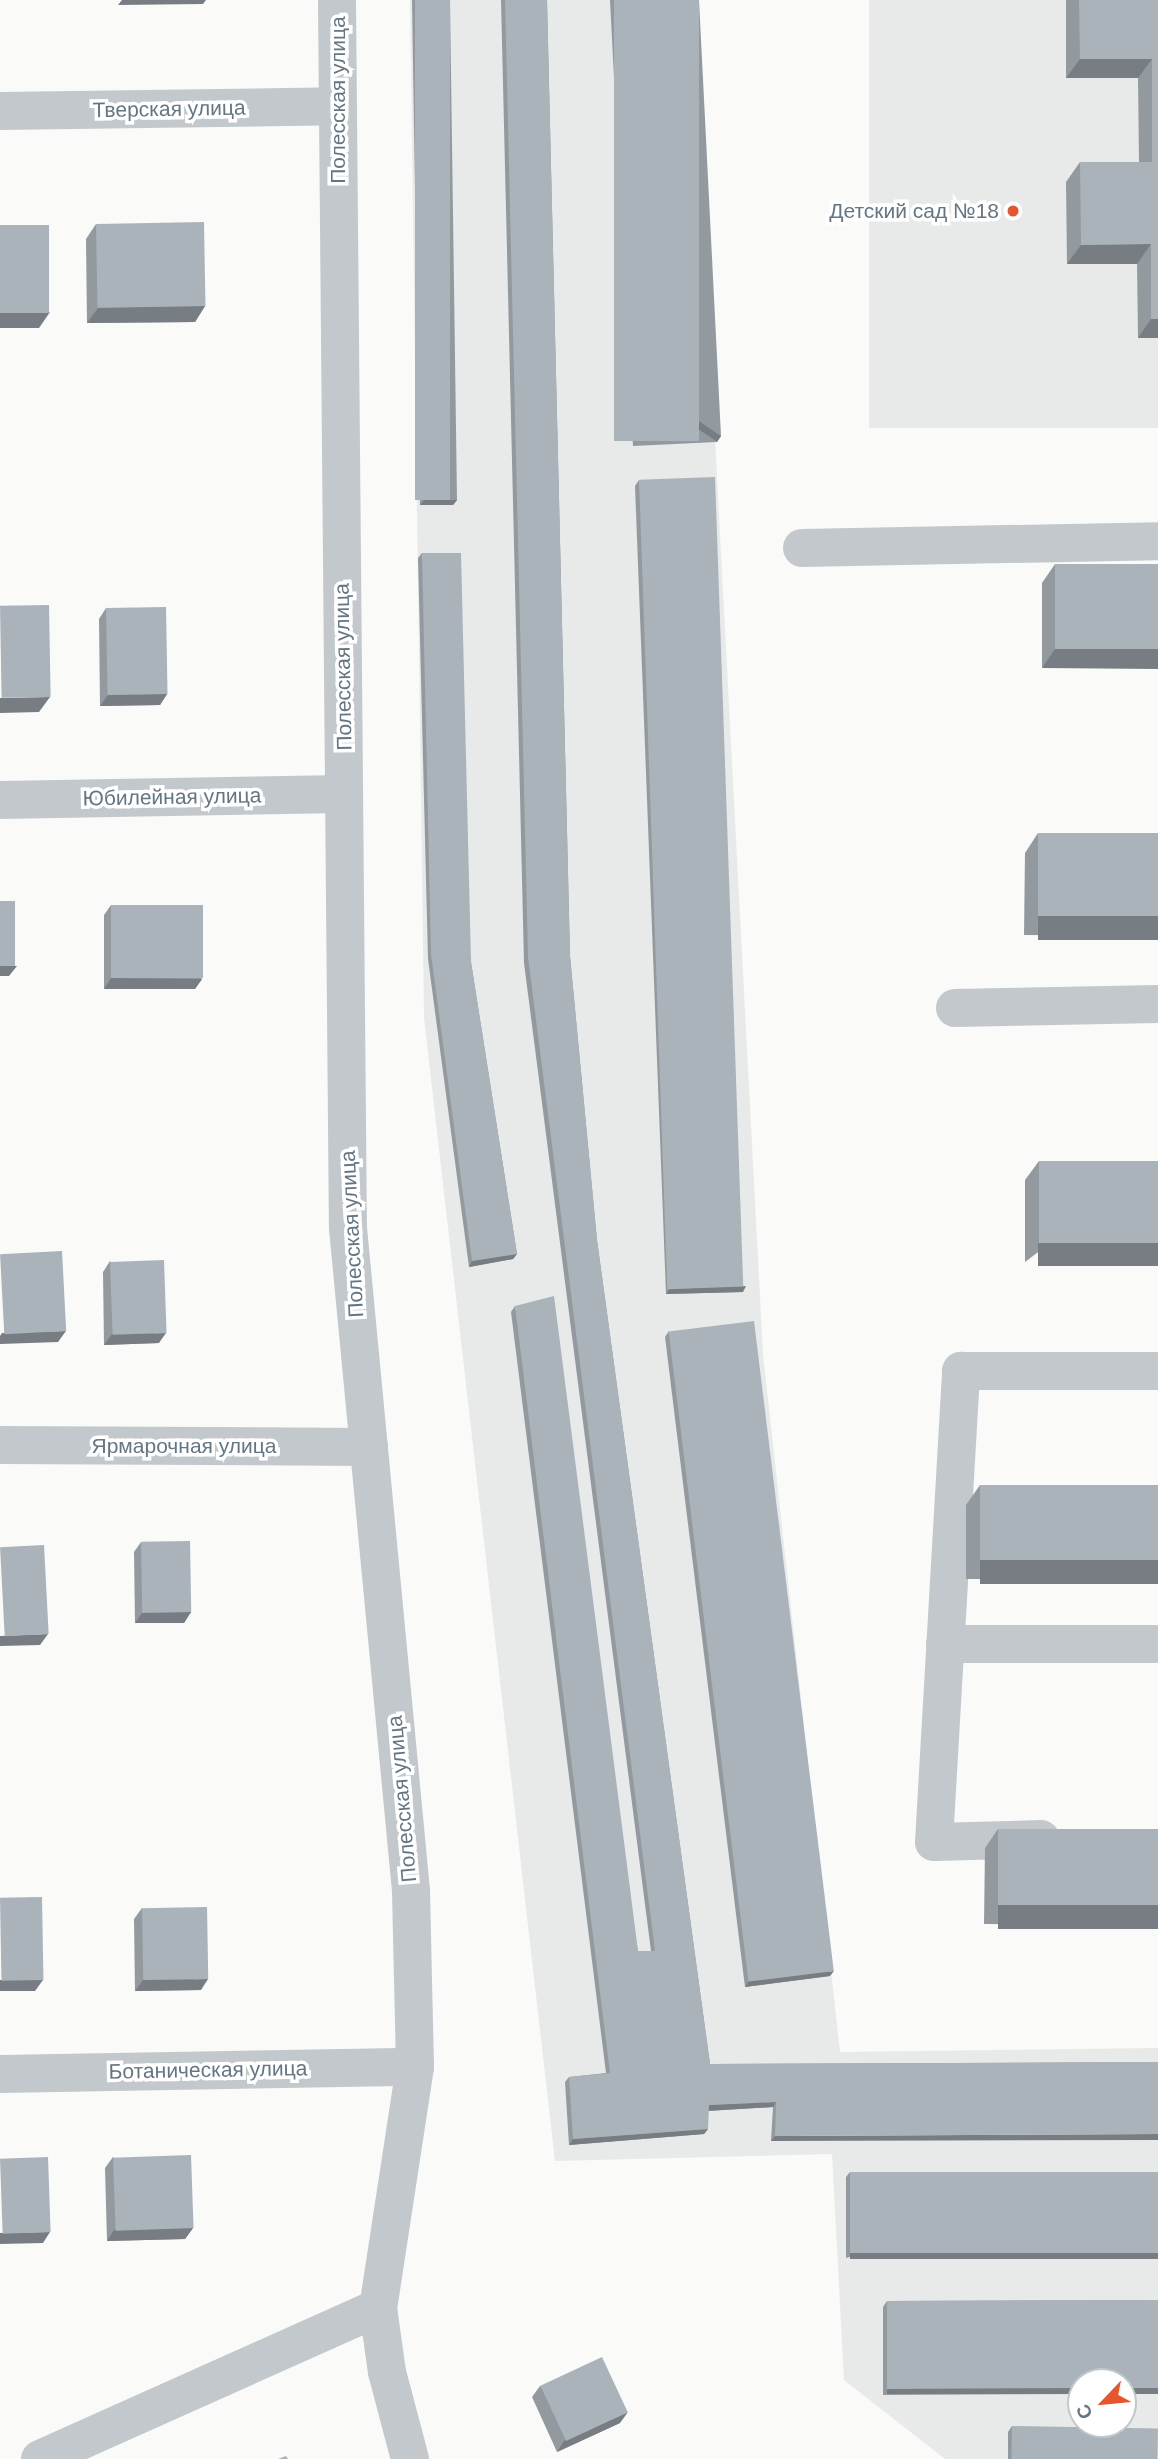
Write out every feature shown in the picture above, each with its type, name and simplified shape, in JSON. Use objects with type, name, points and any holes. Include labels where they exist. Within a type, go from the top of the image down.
[{"type":"street","name":"Полесская улица","points":[[337,0],[348,1228],[411,1891],[415,2067],[379,2308],[387,2372],[410,2459]]},
{"type":"street","name":"Тверская улица","points":[[0,111],[338,106]]},
{"type":"street","points":[[802,548],[1158,541]]},
{"type":"street","name":"Юбилейная улица","points":[[0,800],[344,794]]},
{"type":"street","points":[[956,1008],[1158,1004]]},
{"type":"street","points":[[1074,1838],[934,1842],[961,1371],[1158,1371]]},
{"type":"street","name":"Ярмарочная улица","points":[[0,1445],[369,1447]]},
{"type":"street","points":[[946,1644],[1158,1644]]},
{"type":"street","name":"Ботаническая улица","points":[[0,2074],[415,2067]]},
{"type":"street","points":[[40,2459],[379,2308]]},
{"type":"shaded area","points":[[410,0],[692,0],[763,1354],[840,2052],[1158,2048],[1158,2459],[945,2459],[844,2380],[832,2154],[555,2161],[424,1018]]},
{"type":"shaded area","name":"Детский сад №18","points":[[869,0],[1158,0],[1158,428],[869,428]]},
{"type":"building","points":[[415,0],[450,0],[450,500],[415,500]]},
{"type":"building","points":[[505,0],[547,0],[570,956],[597,1240],[710,2064],[1158,2062],[1158,2134],[775,2136],[776,2102],[709,2105],[708,2129],[573,2139],[569,2077],[610,2073],[515,1306],[554,1296],[638,1951],[655,1951],[528,957]]},
{"type":"building","points":[[614,0],[699,0],[699,441],[614,441]]},
{"type":"building","points":[[1079,0],[1158,0],[1158,319],[1151,319],[1151,244],[1081,245],[1080,162],[1152,162],[1152,59],[1080,59]]},
{"type":"building","points":[[204,222],[205,306],[97,308],[96,224]]},
{"type":"building","points":[[0,225],[49,225],[49,313],[0,313]]},
{"type":"building","points":[[715,477],[743,1287],[667,1289],[639,480]]},
{"type":"building","points":[[422,553],[461,553],[471,962],[517,1254],[472,1261],[431,954]]},
{"type":"building","points":[[1055,564],[1158,564],[1158,649],[1055,649]]},
{"type":"building","points":[[49,605],[51,697],[2,698],[0,606]]},
{"type":"building","points":[[166,607],[168,694],[108,695],[106,608]]},
{"type":"building","points":[[1038,833],[1158,833],[1158,916],[1038,916]]},
{"type":"building","points":[[0,901],[15,901],[15,966],[0,966]]},
{"type":"building","points":[[111,905],[203,905],[203,978],[111,978]]},
{"type":"building","points":[[1039,1161],[1158,1161],[1158,1243],[1039,1243]]},
{"type":"building","points":[[62,1251],[66,1331],[4,1334],[0,1254]]},
{"type":"building","points":[[164,1260],[167,1333],[113,1335],[110,1262]]},
{"type":"building","points":[[754,1321],[834,1971],[748,1982],[669,1331]]},
{"type":"building","points":[[980,1485],[1158,1485],[1158,1560],[980,1560]]},
{"type":"building","points":[[190,1541],[191,1612],[142,1613],[141,1542]]},
{"type":"building","points":[[44,1545],[49,1634],[5,1636],[0,1547]]},
{"type":"building","points":[[998,1829],[1158,1829],[1158,1905],[998,1905]]},
{"type":"building","points":[[42,1897],[43,1980],[1,1981],[0,1898]]},
{"type":"building","points":[[207,1907],[208,1979],[143,1980],[142,1908]]},
{"type":"building","points":[[191,2155],[194,2228],[116,2231],[113,2158]]},
{"type":"building","points":[[48,2157],[51,2232],[3,2234],[0,2159]]},
{"type":"building","points":[[850,2172],[1158,2172],[1158,2253],[850,2253]]},
{"type":"building","points":[[1158,2300],[1158,2388],[1137,2388],[1137,2368],[1067,2368],[1067,2388],[887,2389],[887,2301]]},
{"type":"building","points":[[602,2357],[628,2412],[566,2441],[540,2386]]},
{"type":"building","points":[[1012,2426],[1067,2427],[1067,2438],[1137,2438],[1137,2428],[1158,2429],[1157,2459],[1011,2459]]},
{"type":"place","name":"Детский сад №18","points":[[1013,211]]}]
